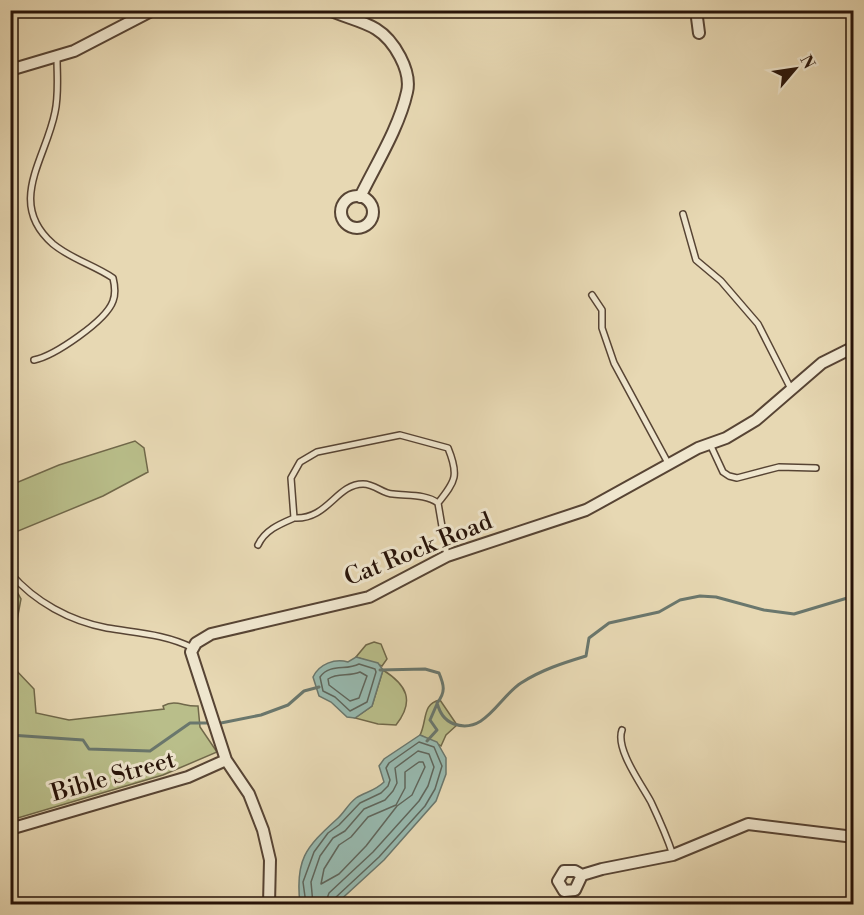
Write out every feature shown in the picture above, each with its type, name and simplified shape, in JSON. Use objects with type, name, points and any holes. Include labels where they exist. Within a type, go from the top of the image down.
[{"type":"street","points":[[10,70],[57,57],[153,10]]},
{"type":"street","points":[[329,10],[375,28],[386,36],[406,71],[408,90],[399,116],[360,197]]},
{"type":"street","points":[[696,10],[699,33]]},
{"type":"street","name":"Cat Rock Road","points":[[194,648],[211,634],[369,597],[447,556],[586,510],[668,463],[726,438],[756,420],[822,363],[854,347]]},
{"type":"street","points":[[194,648],[191,652],[226,760],[245,785],[263,830],[270,860],[269,904]]},
{"type":"street","name":"Bible Street","points":[[10,829],[188,777],[226,760]]},
{"type":"street","points":[[582,875],[673,855],[748,824],[854,837]]},
{"type":"lane","points":[[34,360],[54,354],[102,315],[113,303],[116,288],[113,278],[54,245],[40,230],[33,216],[32,188],[36,165],[55,114],[57,57]]},
{"type":"lane","points":[[683,214],[696,260],[721,281],[758,324],[791,389]]},
{"type":"lane","points":[[592,296],[602,310],[602,328],[614,363],[668,463]]},
{"type":"lane","points":[[294,518],[291,478],[300,462],[323,450],[400,435],[448,448],[456,474],[453,483],[438,503],[447,556]]},
{"type":"lane","points":[[710,444],[723,472],[729,477],[737,478],[779,467],[816,468]]},
{"type":"lane","points":[[258,545],[261,539],[274,528],[294,518],[307,519],[319,513],[339,495],[361,484],[377,486],[390,495],[430,498],[438,503]]},
{"type":"lane","points":[[10,573],[43,602],[72,617],[96,626],[155,634],[194,648]]},
{"type":"lane","points":[[622,730],[622,747],[652,804],[673,855]]},
{"type":"green space","points":[[135,441],[144,448],[148,472],[103,496],[11,534],[11,485],[59,465]]},
{"type":"green space","points":[[11,581],[21,599],[15,631],[14,668],[34,689],[36,713],[69,720],[164,709],[163,706],[172,703],[198,706],[200,727],[217,752],[163,775],[11,820]]},
{"type":"green space","points":[[374,642],[381,644],[387,659],[382,666],[356,657],[366,645]]},
{"type":"green space","points":[[383,670],[398,682],[406,694],[405,708],[396,725],[378,724],[355,718],[372,706]]},
{"type":"green space","points":[[440,700],[457,725],[446,735],[441,746],[420,735],[430,705]]},
{"type":"water","points":[[356,657],[378,663],[383,670],[372,706],[355,718],[347,717],[331,702],[319,696],[313,677],[323,665],[338,661],[348,662]]},
{"type":"water","points":[[420,735],[437,742],[446,758],[446,774],[436,801],[384,860],[336,904],[300,904],[299,876],[301,865],[310,847],[353,800],[384,782],[379,766],[384,759]]},
{"type":"waterway","points":[[380,670],[425,669],[439,673],[443,688],[437,703],[440,710],[445,718],[454,724],[465,726],[483,720],[513,689],[529,678],[552,667],[586,656],[589,638],[609,623],[659,612],[680,600],[700,596],[716,597],[764,610],[794,614],[854,596]]},
{"type":"waterway","points":[[10,735],[83,740],[89,749],[150,751],[190,723],[221,723],[261,715],[288,705],[304,691],[319,687]]},
{"type":"waterway","points":[[427,741],[437,730],[430,720],[437,704]]}]
